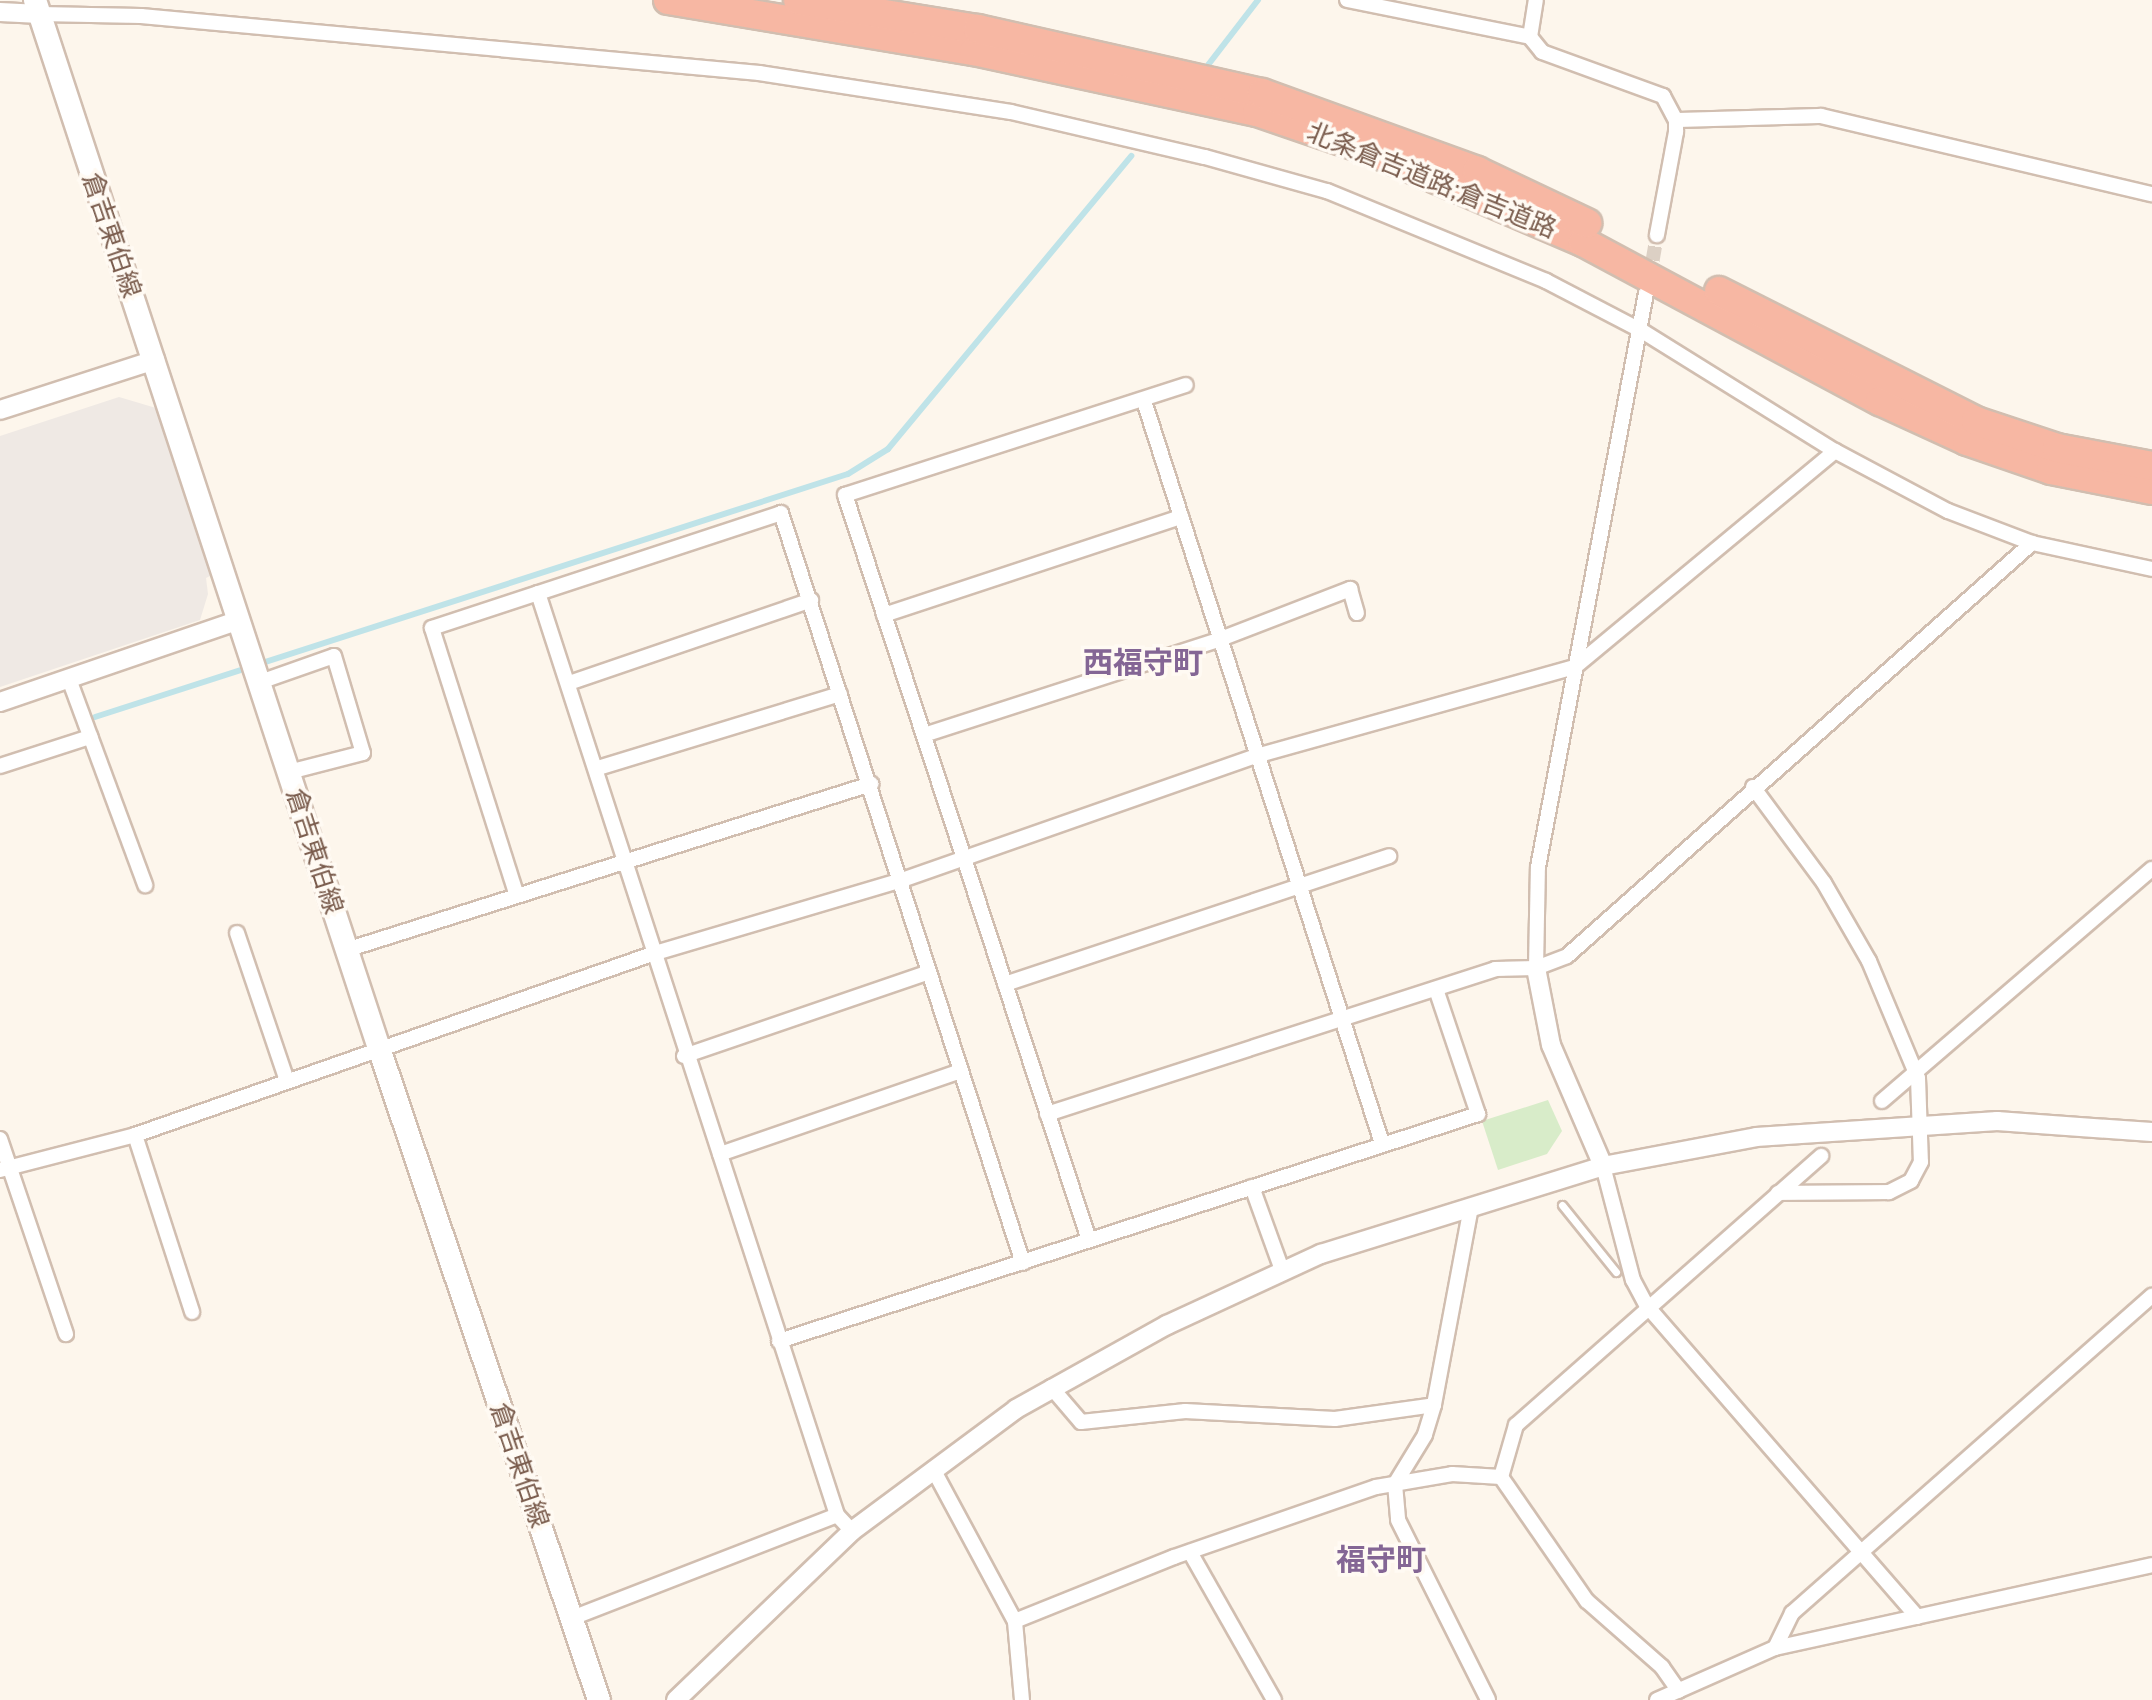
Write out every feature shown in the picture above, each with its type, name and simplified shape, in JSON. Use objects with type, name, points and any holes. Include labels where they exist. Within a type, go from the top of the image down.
[{"type":"highway","name":"北条倉吉道路;倉吉道路","points":[[668,0],[974,51],[1257,112],[1368,150],[1583,242],[1880,401],[1967,441],[2051,470],[2152,490]]},
{"type":"highway","name":"北条倉吉道路;倉吉道路","points":[[798,0],[1150,64],[1262,93],[1374,130],[1591,225],[1976,421],[2057,448],[2152,466]]},
{"type":"main road","name":"倉吉東伯線","points":[[38,7],[346,950],[599,1700]]},
{"type":"street","points":[[1347,0],[1530,37],[1542,52],[1663,96],[1676,120],[1657,235]]},
{"type":"street","points":[[1530,37],[1536,0]]},
{"type":"street","points":[[0,12],[38,7],[759,73],[1011,112],[1143,141],[1327,191],[1546,281],[1642,331],[1835,451],[1948,511],[2032,543],[2152,569]]},
{"type":"street","points":[[1676,120],[1821,116],[2152,194]]},
{"type":"street","points":[[1646,293],[1642,331],[1538,867],[1536,968],[1551,1045],[1603,1166],[1633,1280],[1647,1306],[1917,1617]]},
{"type":"street","points":[[0,410],[155,360]]},
{"type":"street","points":[[1089,1240],[845,495],[1186,385]]},
{"type":"street","points":[[1144,401],[1218,640],[1302,888],[1339,1017],[1382,1143]]},
{"type":"street","points":[[4,1168],[135,1135],[652,954],[899,881],[1256,756],[1575,667],[1835,451]]},
{"type":"street","points":[[516,893],[432,628],[781,513],[871,784],[899,881],[1023,1263]]},
{"type":"street","points":[[884,615],[1181,517]]},
{"type":"street","points":[[1047,1114],[1495,969],[1536,968],[1567,956],[1753,787],[2032,543]]},
{"type":"street","points":[[924,735],[1218,640],[1350,589],[1357,613]]},
{"type":"street","points":[[538,593],[598,768],[622,863],[684,1056],[720,1154],[837,1515],[852,1531]]},
{"type":"street","points":[[569,683],[811,600]]},
{"type":"street","points":[[0,702],[237,621]]},
{"type":"street","points":[[260,682],[334,656],[363,753],[289,772]]},
{"type":"street","points":[[69,679],[145,885]]},
{"type":"street","points":[[598,768],[840,694]]},
{"type":"street","points":[[0,766],[90,737]]},
{"type":"street","points":[[346,950],[516,893],[622,863],[871,784]]},
{"type":"street","points":[[1753,787],[1824,883],[1869,961],[1916,1071],[1920,1167],[1897,1190],[1778,1193]]},
{"type":"street","points":[[1005,984],[1302,888],[1389,856]]},
{"type":"street","points":[[1882,1101],[2152,869]]},
{"type":"street","points":[[237,933],[287,1081]]},
{"type":"street","points":[[684,1056],[929,972]]},
{"type":"street","points":[[779,1341],[1478,1114],[1436,989]]},
{"type":"street","points":[[720,1154],[961,1071]]},
{"type":"street","points":[[676,1700],[852,1531],[933,1469],[1051,1387],[1282,1270],[1603,1166],[1770,1135],[1997,1121],[2152,1132]]},
{"type":"street","points":[[135,1135],[192,1312]]},
{"type":"street","points":[[0,1139],[4,1168],[66,1334]]},
{"type":"street","points":[[1501,1477],[1516,1425],[1647,1306],[1821,1156]]},
{"type":"street","points":[[1252,1187],[1282,1270]]},
{"type":"street","points":[[1471,1207],[1434,1405],[1425,1435],[1395,1484],[1398,1520],[1488,1700]]},
{"type":"street","points":[[1775,1648],[1792,1613],[2152,1296]]},
{"type":"street","points":[[1051,1387],[1081,1422],[1185,1411],[1335,1419],[1434,1405]]},
{"type":"street","points":[[933,1469],[1015,1621],[1022,1700]]},
{"type":"street","points":[[1015,1621],[1190,1552],[1395,1484],[1452,1474],[1501,1477]]},
{"type":"street","points":[[1501,1477],[1587,1601],[1662,1667],[1679,1691]]},
{"type":"street","points":[[572,1618],[837,1515]]},
{"type":"street","points":[[1190,1552],[1274,1700]]},
{"type":"street","points":[[1657,1700],[1775,1648],[2152,1565]]},
{"type":"lane","points":[[1562,1205],[1616,1272]]},
{"type":"shaded area","points":[[119,397],[156,408],[212,575],[206,578],[208,594],[200,620],[0,687],[0,436]]},
{"type":"green space","points":[[1548,1100],[1562,1131],[1547,1154],[1498,1170],[1482,1121]]},
{"type":"waterway","points":[[1208,65],[1258,0]]},
{"type":"waterway","points":[[95,717],[848,474],[888,449],[1131,156]]},
{"type":"tunnel","points":[[1649,281],[1657,235]]},
{"type":"district","name":"西福守町","points":[[1143,662]]},
{"type":"district","name":"福守町","points":[[1381,1559]]}]
